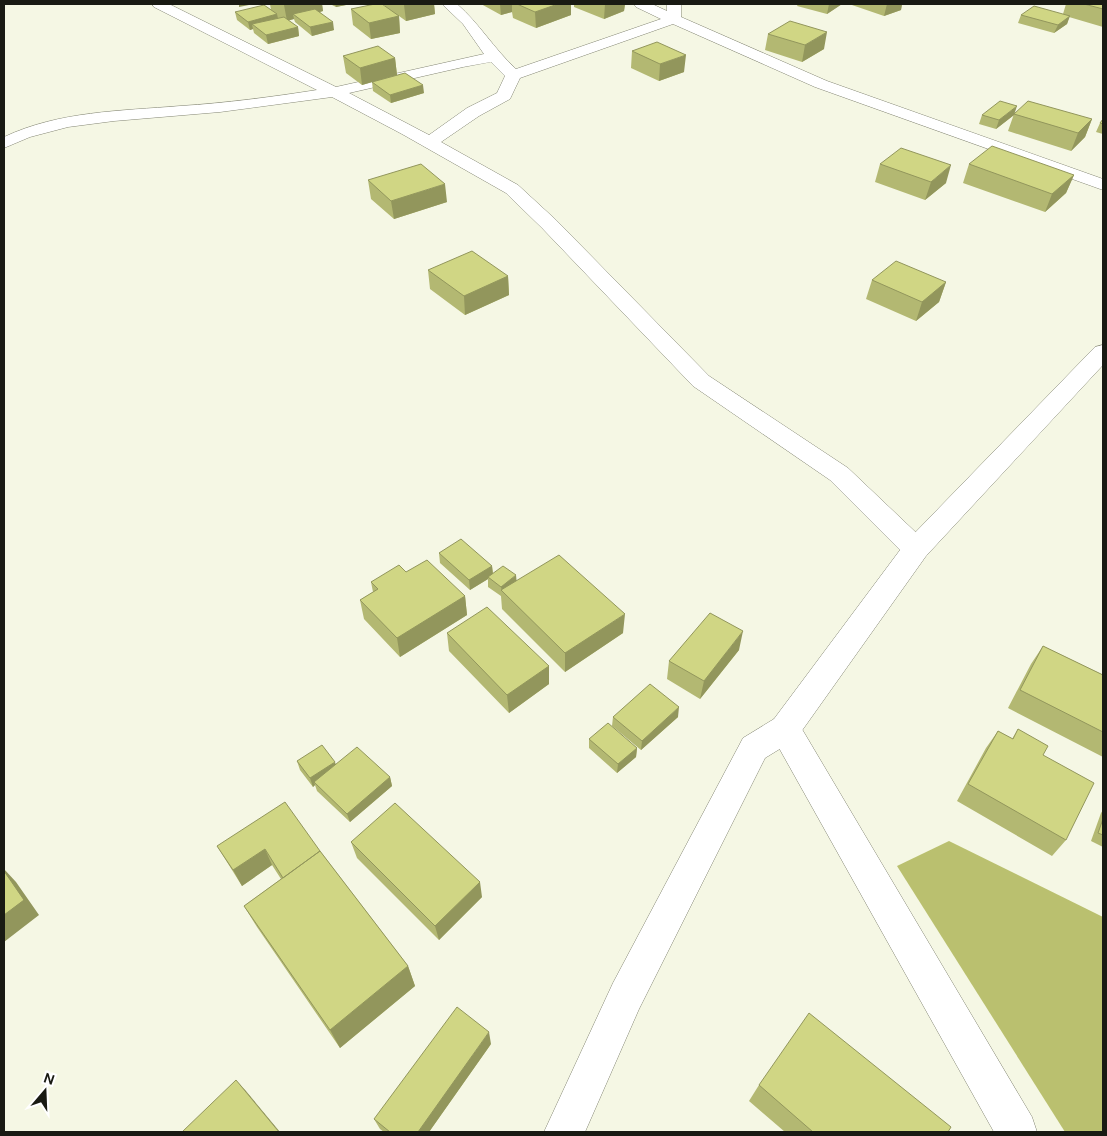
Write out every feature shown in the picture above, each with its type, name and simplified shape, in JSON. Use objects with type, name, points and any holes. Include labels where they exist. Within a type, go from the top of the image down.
[{"type":"street","points":[[159,4],[334,92],[429,142],[512,189],[549,224],[701,381],[839,474],[916,549]]},
{"type":"street","points":[[449,4],[468,21],[494,57],[512,75]]},
{"type":"street","points":[[641,4],[674,11],[727,44],[821,84],[1103,185]]},
{"type":"street","points":[[512,75],[590,50],[674,11]]},
{"type":"street","points":[[4,143],[22,133],[77,121],[277,101],[334,92],[463,62],[494,57]]},
{"type":"street","points":[[429,142],[473,112],[504,96],[512,75]]},
{"type":"street","points":[[564,1132],[626,996],[754,748],[785,729],[916,549],[1103,352]]},
{"type":"street","points":[[785,729],[1017,1132]]},
{"type":"green space","points":[[949,841],[1103,917],[1103,1132],[1065,1132],[897,866]]},
{"type":"building","points":[[382,4],[399,16],[369,23],[351,9]]},
{"type":"building","points":[[517,4],[558,4],[535,12]]},
{"type":"building","points":[[1084,4],[1103,4],[1103,9]]},
{"type":"building","points":[[264,5],[277,14],[248,22],[235,12]]},
{"type":"building","points":[[1034,6],[1070,16],[1058,25],[1021,15]]},
{"type":"building","points":[[315,9],[333,22],[310,27],[293,14]]},
{"type":"building","points":[[284,17],[298,27],[266,35],[252,24]]},
{"type":"building","points":[[790,21],[827,32],[805,45],[768,34]]},
{"type":"building","points":[[657,42],[686,55],[660,64],[632,51]]},
{"type":"building","points":[[378,46],[395,58],[360,68],[343,56]]},
{"type":"building","points":[[405,73],[423,85],[390,95],[372,82]]},
{"type":"building","points":[[1000,101],[1017,106],[999,120],[982,115]]},
{"type":"building","points":[[1028,101],[1092,119],[1078,133],[1014,114]]},
{"type":"building","points":[[992,146],[1074,175],[1052,194],[969,164]]},
{"type":"building","points":[[901,148],[951,165],[931,182],[880,164]]},
{"type":"building","points":[[421,164],[445,184],[391,201],[368,180]]},
{"type":"building","points":[[472,251],[508,276],[464,296],[428,270]]},
{"type":"building","points":[[896,261],[946,282],[922,302],[872,280]]},
{"type":"building","points":[[461,539],[492,566],[469,580],[439,553]]},
{"type":"building","points":[[559,555],[625,614],[565,653],[501,590]]},
{"type":"building","points":[[427,560],[465,596],[397,638],[360,600],[378,589],[371,582],[399,565],[406,572]]},
{"type":"building","points":[[503,566],[516,575],[501,587],[488,577]]},
{"type":"building","points":[[487,607],[549,666],[507,695],[447,633]]},
{"type":"building","points":[[710,613],[743,631],[704,681],[669,661]]},
{"type":"building","points":[[1043,646],[1103,675],[1103,732],[1020,690]]},
{"type":"building","points":[[650,684],[679,707],[642,741],[613,717]]},
{"type":"building","points":[[608,723],[637,748],[618,764],[589,739]]},
{"type":"building","points":[[1018,729],[1048,746],[1043,755],[1094,783],[1066,840],[968,784],[998,731],[1013,739]]},
{"type":"building","points":[[322,745],[335,762],[310,778],[297,761]]},
{"type":"building","points":[[357,747],[390,777],[347,814],[314,782]]},
{"type":"building","points":[[285,802],[320,851],[283,878],[265,849],[233,870],[217,846]]},
{"type":"building","points":[[395,803],[480,882],[435,926],[351,842]]},
{"type":"building","points":[[1103,819],[1103,835],[1098,833]]},
{"type":"building","points":[[320,851],[408,966],[330,1030],[244,906]]},
{"type":"building","points":[[4,871],[24,900],[4,915]]},
{"type":"building","points":[[457,1007],[489,1032],[418,1132],[390,1132],[374,1119]]},
{"type":"building","points":[[809,1013],[951,1127],[948,1132],[813,1132],[759,1085]]},
{"type":"building","points":[[236,1080],[279,1132],[182,1132]]}]
